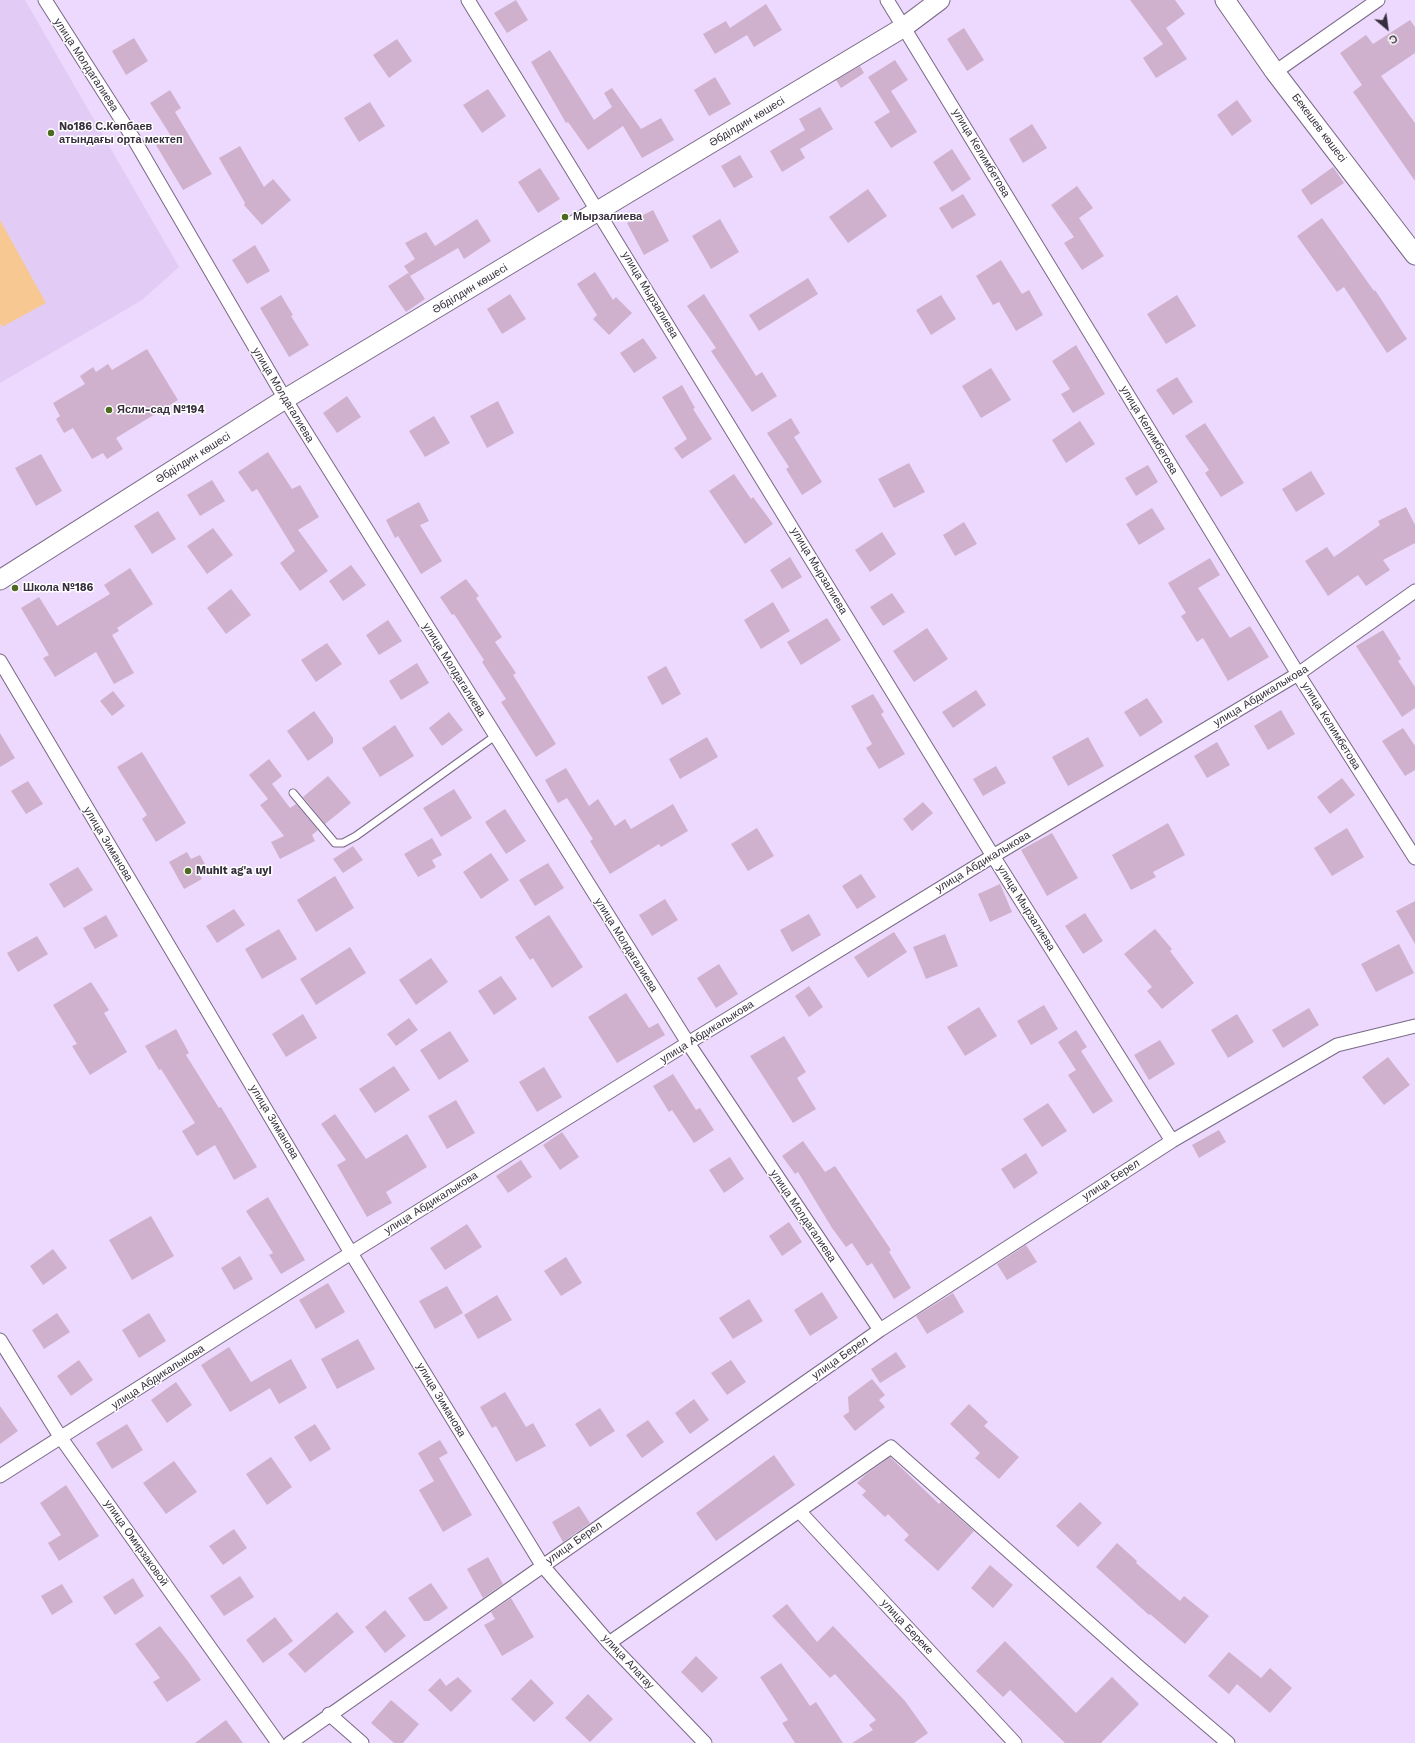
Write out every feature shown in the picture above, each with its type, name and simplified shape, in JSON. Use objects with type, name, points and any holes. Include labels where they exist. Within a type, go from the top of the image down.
[{"type":"main road","name":"Әбділдин көшесі","points":[[0,580],[285,399],[599,212],[904,27],[940,0]]},
{"type":"main road","name":"Бекешев көшесі","points":[[1225,0],[1275,72],[1415,255]]},
{"type":"street","name":"улица Молдагалиева","points":[[45,0],[135,141],[285,399],[688,1044],[880,1330]]},
{"type":"street","name":"улица Мырзалиева","points":[[468,0],[993,856],[1172,1141]]},
{"type":"street","name":"улица Келимбетова","points":[[887,0],[1298,674],[1415,858]]},
{"type":"street","points":[[1275,72],[1378,0]]},
{"type":"street","name":"улица Абдикалыкова","points":[[0,1476],[351,1253],[688,1044],[993,856],[1298,674],[1415,591]]},
{"type":"street","name":"улица Зиманова","points":[[0,661],[351,1253],[542,1566],[554,1579]]},
{"type":"street","name":"улица Берел","points":[[290,1743],[329,1714],[880,1330],[1172,1141],[1337,1046],[1415,1026]]},
{"type":"street","name":"улица Омирзаковой","points":[[0,1340],[61,1438],[278,1743]]},
{"type":"street","points":[[609,1643],[891,1447],[1139,1667],[1228,1743]]},
{"type":"street","name":"улица Береке","points":[[799,1511],[1015,1743]]},
{"type":"street","name":"улица Алатау","points":[[554,1579],[609,1643],[705,1743]]},
{"type":"street","points":[[329,1714],[362,1743]]},
{"type":"lane","points":[[293,793],[335,843],[343,843],[356,836],[495,736]]},
{"type":"shaded area","name":"No186 С.Көпбаев атындағы орта мектеп","points":[[0,0],[25,0],[179,267],[142,300],[0,383]]},
{"type":"shaded area","points":[[0,220],[46,303],[2,327],[0,323]]},
{"type":"building","points":[[516,0],[528,20],[507,33],[494,13]]},
{"type":"building","points":[[1130,0],[1175,0],[1185,14],[1166,28],[1187,59],[1156,78],[1143,58],[1163,44]]},
{"type":"building","points":[[766,4],[782,30],[754,47],[747,35],[715,54],[703,34],[726,21],[730,28]]},
{"type":"building","points":[[1410,20],[1415,27],[1415,53],[1381,76],[1415,123],[1415,181],[1353,92],[1362,85],[1340,53],[1366,35],[1373,44]]},
{"type":"building","points":[[964,28],[984,60],[967,71],[947,39]]},
{"type":"building","points":[[134,38],[148,61],[126,75],[112,51]]},
{"type":"building","points":[[397,39],[412,61],[389,78],[373,55]]},
{"type":"building","points":[[550,50],[594,120],[612,107],[604,93],[612,88],[641,129],[661,118],[674,140],[642,158],[623,126],[588,150],[568,122],[566,123],[531,62]]},
{"type":"building","points":[[895,60],[908,80],[891,91],[917,132],[891,148],[874,122],[890,112],[868,77]]},
{"type":"building","points":[[860,66],[864,73],[841,88],[836,80]]},
{"type":"building","points":[[715,77],[731,104],[709,116],[694,90]]},
{"type":"building","points":[[488,89],[506,116],[482,133],[463,105]]},
{"type":"building","points":[[170,90],[181,108],[175,112],[212,174],[183,190],[156,145],[171,136],[150,103]]},
{"type":"building","points":[[1237,100],[1252,121],[1232,136],[1217,115]]},
{"type":"building","points":[[370,102],[385,126],[359,142],[344,118]]},
{"type":"building","points":[[820,107],[833,129],[800,149],[805,158],[782,172],[770,151],[805,130],[799,119]]},
{"type":"building","points":[[1032,124],[1047,148],[1023,163],[1009,139]]},
{"type":"building","points":[[240,146],[264,187],[273,179],[291,200],[262,225],[244,205],[245,203],[219,158]]},
{"type":"building","points":[[952,149],[971,179],[952,192],[933,162]]},
{"type":"building","points":[[740,155],[753,177],[734,188],[721,166]]},
{"type":"building","points":[[1333,167],[1344,183],[1311,205],[1301,190]]},
{"type":"building","points":[[540,168],[560,199],[538,213],[518,182]]},
{"type":"building","points":[[1077,186],[1093,208],[1079,218],[1104,256],[1082,270],[1064,243],[1074,237],[1051,205]]},
{"type":"building","points":[[868,189],[887,216],[848,243],[829,217]]},
{"type":"building","points":[[963,194],[976,215],[952,229],[939,208]]},
{"type":"building","points":[[653,210],[669,241],[644,255],[627,223]]},
{"type":"building","points":[[1322,218],[1374,291],[1375,290],[1407,339],[1387,353],[1344,287],[1337,292],[1297,236]]},
{"type":"building","points":[[477,219],[491,241],[464,259],[458,248],[410,276],[425,299],[406,312],[388,286],[408,273],[410,275],[404,266],[415,259],[405,243],[426,232],[435,246]]},
{"type":"building","points":[[720,219],[739,252],[711,269],[692,236]]},
{"type":"building","points":[[255,245],[270,271],[247,284],[232,260]]},
{"type":"building","points":[[1001,260],[1022,294],[1029,290],[1043,315],[1016,331],[999,302],[993,305],[976,276]]},
{"type":"building","points":[[595,272],[613,300],[616,297],[632,313],[609,335],[593,319],[597,315],[577,284]]},
{"type":"building","points":[[808,278],[818,294],[759,331],[749,315]]},
{"type":"building","points":[[510,294],[526,319],[502,334],[487,309]]},
{"type":"building","points":[[704,294],[756,376],[762,372],[777,396],[752,412],[711,351],[716,348],[687,306]]},
{"type":"building","points":[[281,295],[293,315],[291,316],[309,345],[289,357],[260,308]]},
{"type":"building","points":[[941,295],[956,319],[931,335],[916,310]]},
{"type":"building","points":[[1177,295],[1196,326],[1166,344],[1147,314]]},
{"type":"building","points":[[643,338],[657,358],[634,373],[620,353]]},
{"type":"building","points":[[1076,345],[1105,394],[1073,413],[1061,394],[1070,389],[1052,361]]},
{"type":"building","name":"Ясли-сад №194","points":[[147,349],[178,400],[116,438],[123,449],[107,459],[103,453],[92,459],[73,428],[64,433],[56,419],[60,416],[53,403],[85,384],[80,376],[93,367],[96,372],[108,364],[112,370]]},
{"type":"building","points":[[991,368],[1011,400],[981,418],[962,386]]},
{"type":"building","points":[[1177,377],[1193,402],[1173,415],[1156,390]]},
{"type":"building","points":[[682,385],[695,408],[693,409],[712,439],[682,459],[674,448],[687,439],[662,397]]},
{"type":"building","points":[[347,396],[361,417],[337,433],[323,413]]},
{"type":"building","points":[[498,401],[514,433],[487,448],[470,416]]},
{"type":"building","points":[[434,416],[450,443],[425,457],[409,431]]},
{"type":"building","points":[[791,418],[800,433],[794,437],[822,482],[802,495],[786,469],[789,467],[767,433]]},
{"type":"building","points":[[1080,421],[1095,444],[1066,463],[1052,440]]},
{"type":"building","points":[[1205,423],[1244,483],[1221,497],[1205,473],[1209,470],[1185,436]]},
{"type":"building","points":[[268,452],[292,489],[300,485],[319,517],[298,530],[328,571],[300,591],[280,563],[295,551],[257,489],[252,492],[238,472]]},
{"type":"building","points":[[41,454],[62,491],[36,506],[15,468]]},
{"type":"building","points":[[909,463],[925,492],[894,508],[878,479]]},
{"type":"building","points":[[1148,465],[1158,482],[1136,496],[1125,478]]},
{"type":"building","points":[[1311,471],[1325,494],[1296,512],[1282,489]]},
{"type":"building","points":[[734,474],[751,499],[753,497],[773,524],[745,544],[709,491]]},
{"type":"building","points":[[212,480],[225,501],[200,516],[187,495]]},
{"type":"building","points":[[419,502],[429,521],[420,525],[442,561],[421,574],[398,536],[395,538],[386,520]]},
{"type":"building","points":[[1406,507],[1415,525],[1415,543],[1383,560],[1390,570],[1366,586],[1358,575],[1328,596],[1305,561],[1327,547],[1334,557],[1380,525],[1378,521]]},
{"type":"building","points":[[1152,508],[1165,529],[1139,545],[1126,524]]},
{"type":"building","points":[[158,511],[176,539],[152,554],[134,526]]},
{"type":"building","points":[[964,522],[977,544],[955,556],[943,535]]},
{"type":"building","points":[[213,528],[233,555],[207,574],[187,546]]},
{"type":"building","points":[[882,532],[896,554],[870,572],[855,550]]},
{"type":"building","points":[[790,557],[802,577],[782,589],[770,570]]},
{"type":"building","points":[[1210,558],[1220,575],[1198,588],[1230,638],[1250,626],[1269,657],[1228,681],[1203,638],[1197,642],[1181,616],[1186,613],[1168,583]]},
{"type":"building","points":[[351,565],[366,585],[343,601],[329,581]]},
{"type":"building","points":[[130,568],[153,604],[117,628],[119,631],[112,635],[134,673],[114,684],[96,652],[55,677],[43,658],[49,655],[21,608],[39,597],[57,626],[110,594],[104,585]]},
{"type":"building","points":[[466,579],[479,596],[476,598],[502,637],[495,642],[516,673],[513,675],[556,744],[536,757],[501,702],[506,699],[482,662],[484,660],[454,614],[452,615],[440,597]]},
{"type":"building","points":[[231,589],[251,615],[226,634],[207,608]]},
{"type":"building","points":[[892,593],[905,612],[883,626],[870,607]]},
{"type":"building","points":[[773,602],[790,631],[761,649],[744,620]]},
{"type":"building","points":[[827,618],[841,640],[801,665],[787,642]]},
{"type":"building","points":[[388,620],[402,641],[379,655],[366,635]]},
{"type":"building","points":[[927,628],[948,659],[914,682],[893,651]]},
{"type":"building","points":[[1383,630],[1401,659],[1398,661],[1415,687],[1415,708],[1402,717],[1356,646]]},
{"type":"building","points":[[327,643],[342,664],[316,682],[301,660]]},
{"type":"building","points":[[417,663],[429,683],[401,700],[389,681]]},
{"type":"building","points":[[666,666],[681,694],[662,705],[647,677]]},
{"type":"building","points":[[976,690],[986,705],[953,728],[942,712]]},
{"type":"building","points":[[113,691],[125,706],[112,716],[100,701]]},
{"type":"building","points":[[873,694],[884,712],[881,714],[905,754],[879,769],[866,748],[872,744],[851,706]]},
{"type":"building","points":[[1147,698],[1163,722],[1140,737],[1124,712]]},
{"type":"building","points":[[1281,710],[1295,734],[1268,750],[1254,726]]},
{"type":"building","points":[[314,711],[333,738],[333,743],[308,761],[287,731]]},
{"type":"building","points":[[449,712],[463,730],[442,746],[429,728]]},
{"type":"building","points":[[395,725],[414,756],[380,777],[362,748]]},
{"type":"building","points":[[1403,728],[1415,746],[1415,770],[1405,776],[1382,741]]},
{"type":"building","points":[[0,733],[15,758],[0,767]]},
{"type":"building","points":[[707,737],[718,757],[680,779],[669,759]]},
{"type":"building","points":[[1088,737],[1104,766],[1068,786],[1052,757]]},
{"type":"building","points":[[1217,742],[1230,765],[1207,778],[1194,756]]},
{"type":"building","points":[[142,752],[186,823],[156,842],[142,819],[147,815],[117,767]]},
{"type":"building","points":[[269,759],[282,776],[272,784],[290,808],[296,804],[318,830],[312,835],[315,841],[280,859],[271,842],[284,836],[260,805],[268,799],[249,775]]},
{"type":"building","points":[[996,766],[1006,783],[983,796],[973,779]]},
{"type":"building","points":[[566,768],[589,806],[598,799],[615,826],[625,819],[631,829],[673,804],[688,831],[661,847],[659,844],[610,874],[590,841],[593,839],[567,798],[558,803],[545,780]]},
{"type":"building","points":[[328,776],[351,803],[325,824],[303,797]]},
{"type":"building","points":[[1342,778],[1355,795],[1330,814],[1317,797]]},
{"type":"building","points":[[28,781],[43,804],[26,814],[11,791]]},
{"type":"building","points":[[454,789],[472,818],[441,837],[423,808]]},
{"type":"building","points":[[923,802],[933,813],[912,831],[903,819]]},
{"type":"building","points":[[505,809],[526,841],[506,854],[485,822]]},
{"type":"building","points":[[1168,823],[1185,855],[1153,872],[1156,877],[1131,890],[1112,855]]},
{"type":"building","points":[[757,828],[774,856],[748,871],[731,844]]},
{"type":"building","points":[[1347,828],[1364,857],[1332,876],[1314,848]]},
{"type":"building","points":[[1052,833],[1078,878],[1047,896],[1021,850]]},
{"type":"building","points":[[432,838],[442,855],[432,860],[436,867],[418,877],[404,854]]},
{"type":"building","points":[[353,846],[363,860],[343,873],[333,859]]},
{"type":"building","points":[[187,852],[191,859],[200,855],[206,866],[197,871],[202,879],[184,889],[169,862]]},
{"type":"building","points":[[491,853],[509,880],[481,899],[463,872]]},
{"type":"building","points":[[548,863],[564,888],[535,906],[519,880]]},
{"type":"building","points":[[78,867],[93,890],[64,908],[49,884]]},
{"type":"building","points":[[861,874],[876,897],[857,909],[842,886]]},
{"type":"building","points":[[335,876],[354,908],[316,932],[297,900]]},
{"type":"building","points":[[1000,884],[1012,912],[990,922],[978,894]]},
{"type":"building","points":[[665,899],[678,920],[652,936],[639,915]]},
{"type":"building","points":[[1415,901],[1415,944],[1396,911]]},
{"type":"building","points":[[234,909],[245,925],[217,943],[206,926]]},
{"type":"building","points":[[1085,913],[1103,941],[1083,954],[1065,926]]},
{"type":"building","points":[[809,914],[821,935],[792,952],[780,930]]},
{"type":"building","points":[[106,915],[118,936],[95,949],[83,928]]},
{"type":"building","points":[[549,915],[583,967],[552,988],[533,958],[530,960],[515,937]]},
{"type":"building","points":[[279,929],[297,959],[262,979],[245,949]]},
{"type":"building","points":[[1155,929],[1172,949],[1170,951],[1194,983],[1162,1009],[1147,991],[1152,987],[1124,954]]},
{"type":"building","points":[[894,932],[907,952],[868,978],[854,957]]},
{"type":"building","points":[[945,934],[958,966],[926,979],[913,947]]},
{"type":"building","points":[[37,936],[48,954],[18,972],[7,953]]},
{"type":"building","points":[[1399,944],[1414,973],[1376,992],[1361,964]]},
{"type":"building","points":[[350,947],[366,973],[316,1005],[300,979]]},
{"type":"building","points":[[431,958],[448,982],[416,1005],[399,980]]},
{"type":"building","points":[[719,964],[738,994],[716,1008],[697,978]]},
{"type":"building","points":[[501,976],[517,999],[494,1015],[478,991]]},
{"type":"building","points":[[91,982],[109,1010],[104,1013],[127,1052],[90,1075],[72,1046],[77,1044],[53,1005]]},
{"type":"building","points":[[809,986],[823,1007],[809,1017],[795,996]]},
{"type":"building","points":[[626,993],[649,1028],[658,1023],[665,1035],[617,1063],[588,1017]]},
{"type":"building","points":[[1044,1005],[1058,1029],[1031,1045],[1017,1021]]},
{"type":"building","points":[[979,1007],[997,1036],[965,1056],[947,1027]]},
{"type":"building","points":[[1309,1008],[1319,1025],[1283,1048],[1272,1030]]},
{"type":"building","points":[[303,1014],[317,1038],[286,1057],[272,1034]]},
{"type":"building","points":[[1237,1014],[1254,1042],[1228,1058],[1211,1030]]},
{"type":"building","points":[[409,1018],[418,1030],[396,1046],[387,1034]]},
{"type":"building","points":[[176,1029],[189,1053],[186,1055],[219,1108],[221,1107],[257,1167],[234,1180],[215,1145],[197,1156],[182,1131],[195,1123],[161,1069],[159,1070],[145,1046]]},
{"type":"building","points":[[1076,1030],[1087,1047],[1081,1051],[1113,1101],[1093,1114],[1068,1075],[1076,1070],[1058,1042]]},
{"type":"building","points":[[450,1031],[469,1061],[439,1080],[420,1050]]},
{"type":"building","points":[[784,1036],[806,1072],[797,1078],[816,1109],[793,1123],[750,1056]]},
{"type":"building","points":[[1160,1040],[1175,1064],[1149,1080],[1134,1055]]},
{"type":"building","points":[[1388,1057],[1410,1085],[1384,1105],[1362,1077]]},
{"type":"building","points":[[394,1066],[410,1090],[375,1113],[359,1089]]},
{"type":"building","points":[[544,1067],[562,1097],[537,1112],[519,1082]]},
{"type":"building","points":[[673,1074],[696,1110],[700,1108],[714,1130],[694,1143],[672,1110],[669,1112],[653,1086]]},
{"type":"building","points":[[456,1100],[475,1133],[447,1149],[428,1116]]},
{"type":"building","points":[[1048,1103],[1067,1131],[1042,1147],[1023,1119]]},
{"type":"building","points":[[335,1114],[366,1159],[407,1134],[427,1167],[386,1192],[392,1203],[367,1217],[337,1165],[346,1160],[321,1124]]},
{"type":"building","points":[[1219,1130],[1226,1142],[1199,1158],[1192,1145]]},
{"type":"building","points":[[562,1132],[579,1157],[560,1170],[543,1145]]},
{"type":"building","points":[[803,1141],[825,1172],[835,1166],[891,1250],[889,1252],[911,1288],[894,1299],[872,1263],[867,1266],[852,1243],[846,1247],[832,1228],[798,1172],[795,1174],[782,1156]]},
{"type":"building","points":[[1026,1153],[1038,1173],[1014,1189],[1001,1169]]},
{"type":"building","points":[[730,1157],[744,1179],[724,1193],[709,1170]]},
{"type":"building","points":[[521,1160],[532,1177],[508,1193],[496,1176]]},
{"type":"building","points":[[268,1197],[305,1260],[281,1274],[269,1255],[273,1253],[246,1211]]},
{"type":"building","points":[[151,1216],[174,1256],[132,1280],[109,1240]]},
{"type":"building","points":[[789,1222],[802,1242],[782,1256],[769,1236]]},
{"type":"building","points":[[467,1224],[482,1247],[445,1270],[430,1248]]},
{"type":"building","points":[[1026,1245],[1037,1262],[1007,1280],[997,1264]]},
{"type":"building","points":[[53,1249],[67,1268],[43,1285],[30,1266]]},
{"type":"building","points":[[240,1256],[253,1279],[234,1290],[221,1268]]},
{"type":"building","points":[[566,1257],[582,1283],[561,1296],[544,1271]]},
{"type":"building","points":[[328,1283],[345,1312],[316,1329],[299,1300]]},
{"type":"building","points":[[447,1286],[463,1313],[435,1329],[419,1301]]},
{"type":"building","points":[[822,1292],[838,1318],[810,1336],[794,1310]]},
{"type":"building","points":[[953,1293],[964,1312],[927,1334],[916,1316]]},
{"type":"building","points":[[497,1295],[512,1320],[478,1339],[464,1315]]},
{"type":"building","points":[[749,1299],[763,1321],[733,1339],[719,1318]]},
{"type":"building","points":[[57,1313],[70,1332],[44,1349],[32,1330]]},
{"type":"building","points":[[149,1313],[166,1341],[139,1358],[122,1330]]},
{"type":"building","points":[[358,1339],[375,1369],[337,1389],[321,1359]]},
{"type":"building","points":[[229,1347],[251,1382],[291,1359],[307,1388],[279,1404],[270,1388],[230,1412],[201,1365]]},
{"type":"building","points":[[896,1352],[906,1367],[880,1383],[871,1369]]},
{"type":"building","points":[[79,1360],[93,1380],[71,1396],[57,1376]]},
{"type":"building","points":[[731,1360],[746,1382],[727,1395],[711,1373]]},
{"type":"building","points":[[872,1379],[885,1395],[879,1400],[885,1407],[855,1431],[843,1416],[849,1412],[848,1397]]},
{"type":"building","points":[[176,1382],[192,1405],[167,1423],[151,1400]]},
{"type":"building","points":[[505,1392],[526,1427],[533,1423],[546,1446],[516,1462],[496,1426],[492,1428],[480,1407]]},
{"type":"building","points":[[694,1399],[709,1420],[690,1434],[675,1413]]},
{"type":"building","points":[[969,1404],[988,1422],[984,1426],[1019,1457],[999,1479],[975,1458],[980,1453],[950,1424]]},
{"type":"building","points":[[0,1406],[18,1431],[0,1444]]},
{"type":"building","points":[[600,1408],[615,1431],[590,1447],[575,1424]]},
{"type":"building","points":[[648,1420],[664,1442],[642,1458],[626,1435]]},
{"type":"building","points":[[127,1424],[143,1450],[112,1469],[96,1443]]},
{"type":"building","points":[[315,1424],[331,1449],[310,1462],[294,1437]]},
{"type":"building","points":[[440,1440],[448,1453],[439,1458],[472,1515],[443,1532],[419,1490],[434,1481],[418,1453]]},
{"type":"building","points":[[774,1455],[795,1485],[716,1541],[696,1513]]},
{"type":"building","points":[[271,1457],[292,1487],[267,1505],[246,1474]]},
{"type":"building","points":[[890,1457],[939,1504],[941,1502],[974,1531],[938,1571],[904,1540],[909,1535],[888,1514],[885,1517],[862,1495],[866,1491],[857,1483],[865,1475]]},
{"type":"building","points":[[174,1461],[197,1492],[166,1514],[143,1483]]},
{"type":"building","points":[[66,1485],[99,1536],[59,1561],[48,1543],[61,1535],[40,1503]]},
{"type":"building","points":[[1080,1502],[1102,1523],[1078,1547],[1056,1526]]},
{"type":"building","points":[[579,1506],[590,1523],[563,1542],[552,1522]]},
{"type":"building","points":[[234,1529],[247,1548],[223,1565],[209,1546]]},
{"type":"building","points":[[1117,1543],[1137,1561],[1136,1563],[1180,1601],[1184,1596],[1209,1616],[1185,1644],[1150,1614],[1149,1615],[1096,1567]]},
{"type":"building","points":[[488,1557],[503,1584],[483,1598],[467,1569]]},
{"type":"building","points":[[990,1565],[1013,1585],[993,1608],[971,1588]]},
{"type":"building","points":[[240,1576],[254,1597],[224,1616],[210,1596]]},
{"type":"building","points":[[133,1578],[144,1596],[115,1615],[103,1597]]},
{"type":"building","points":[[431,1583],[448,1608],[429,1621],[424,1621],[408,1598]]},
{"type":"building","points":[[62,1584],[73,1602],[52,1615],[41,1596]]},
{"type":"building","points":[[511,1598],[534,1637],[502,1656],[484,1625],[495,1619],[491,1612]]},
{"type":"building","points":[[787,1604],[817,1642],[833,1626],[905,1701],[928,1733],[914,1743],[852,1743],[873,1730],[869,1725],[876,1720],[835,1674],[830,1678],[772,1616]]},
{"type":"building","points":[[385,1610],[406,1636],[385,1653],[365,1627]]},
{"type":"building","points":[[337,1612],[354,1632],[305,1673],[288,1654]]},
{"type":"building","points":[[275,1617],[293,1641],[263,1663],[246,1640]]},
{"type":"building","points":[[160,1626],[201,1680],[167,1702],[153,1682],[160,1678],[135,1644]]},
{"type":"building","points":[[1005,1641],[1076,1713],[1112,1677],[1139,1704],[1101,1743],[1065,1743],[1010,1690],[1003,1697],[976,1671]]},
{"type":"building","points":[[1229,1652],[1261,1678],[1270,1668],[1292,1688],[1270,1713],[1237,1684],[1229,1694],[1208,1676]]},
{"type":"building","points":[[696,1656],[718,1678],[702,1693],[681,1672]]},
{"type":"building","points":[[781,1663],[810,1706],[816,1702],[843,1743],[795,1743],[782,1723],[788,1720],[760,1677]]},
{"type":"building","points":[[458,1677],[472,1691],[451,1712],[428,1690],[440,1678],[446,1686]]},
{"type":"building","points":[[531,1679],[554,1703],[534,1722],[511,1699]]},
{"type":"building","points":[[588,1694],[613,1719],[590,1742],[565,1718]]},
{"type":"building","points":[[391,1700],[419,1724],[403,1743],[394,1743],[371,1723]]},
{"type":"building","points":[[226,1720],[243,1743],[195,1743]]},
{"type":"place","name":"No186 С.Көпбаев атындағы орта мектеп","points":[[51,133]]},
{"type":"place","name":"Мырзалиева","points":[[565,217]]},
{"type":"place","name":"Ясли-сад №194","points":[[109,410]]},
{"type":"place","name":"Школа №186","points":[[15,588]]},
{"type":"place","name":"Muhit ag'a uyi","points":[[188,871]]}]
